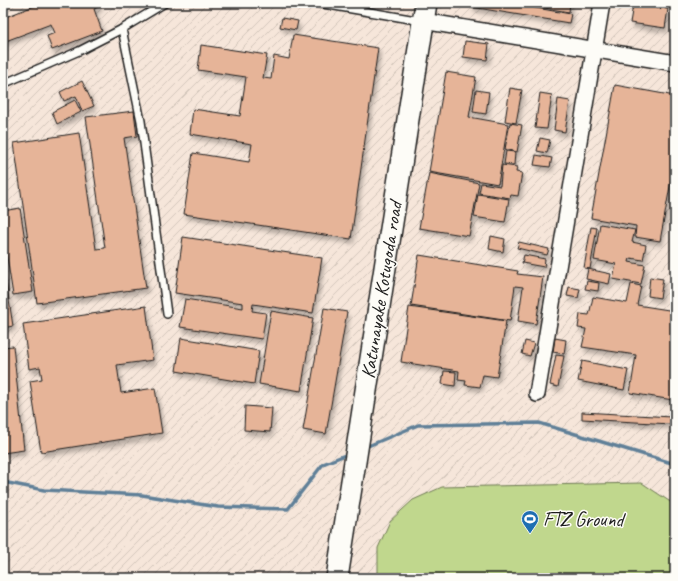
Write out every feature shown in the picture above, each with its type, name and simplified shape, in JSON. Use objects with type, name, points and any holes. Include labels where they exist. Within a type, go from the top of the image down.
[{"type":"main road","name":"Katunayake Kotugoda road","points":[[337,578],[424,12]]},
{"type":"street","points":[[537,394],[602,3]]},
{"type":"street","points":[[424,12],[595,50],[675,63]]},
{"type":"lane","points":[[3,84],[80,51],[122,29],[165,3]]},
{"type":"lane","points":[[317,3],[424,12]]},
{"type":"lane","points":[[122,29],[141,121],[167,314]]},
{"type":"shaded area","points":[[3,3],[675,3],[675,578],[3,578]]},
{"type":"green space","name":"FTZ Ground","points":[[642,483],[675,505],[675,578],[378,578],[378,548],[390,521],[413,500],[442,487]]},
{"type":"building","points":[[42,3],[99,3],[100,6],[94,9],[102,31],[52,50],[47,36],[55,33],[51,24],[3,42],[3,18]]},
{"type":"building","points":[[471,3],[507,3],[571,14],[569,23],[471,7]]},
{"type":"building","points":[[514,3],[570,3],[569,12]]},
{"type":"building","points":[[633,5],[668,9],[665,28],[630,23]]},
{"type":"building","points":[[282,18],[298,21],[296,30],[280,27]]},
{"type":"building","points":[[293,35],[378,48],[351,239],[184,214],[193,153],[249,162],[252,144],[190,134],[193,109],[240,116],[246,77],[198,70],[201,45],[267,55],[263,78],[271,79],[274,56],[289,59]]},
{"type":"building","points":[[465,41],[489,44],[487,60],[463,57]]},
{"type":"building","points":[[446,72],[476,77],[469,117],[508,124],[498,184],[429,172]]},
{"type":"building","points":[[82,81],[94,106],[82,111],[76,96],[64,101],[60,92]]},
{"type":"building","points":[[615,85],[675,96],[675,159],[660,241],[635,237],[636,226],[591,218]]},
{"type":"building","points":[[510,88],[522,90],[516,123],[505,121]]},
{"type":"building","points":[[476,90],[489,92],[486,114],[473,112]]},
{"type":"building","points":[[540,93],[552,95],[547,129],[535,128]]},
{"type":"building","points":[[558,99],[570,101],[565,132],[554,130]]},
{"type":"building","points":[[75,100],[81,112],[57,124],[52,112]]},
{"type":"building","points":[[134,111],[137,136],[124,138],[146,288],[37,303],[14,143],[79,133],[96,249],[105,248],[86,117]]},
{"type":"building","points":[[510,123],[522,125],[517,152],[505,149]]},
{"type":"building","points":[[540,138],[550,140],[547,153],[537,151]]},
{"type":"building","points":[[506,151],[515,152],[514,165],[504,164]]},
{"type":"building","points":[[536,155],[552,158],[550,167],[534,165]]},
{"type":"building","points":[[502,165],[517,167],[516,172],[522,173],[518,196],[511,195],[510,198],[479,193],[481,183],[500,186]]},
{"type":"building","points":[[429,173],[479,183],[469,236],[419,228]]},
{"type":"building","points":[[478,194],[509,199],[505,222],[474,217]]},
{"type":"building","points":[[20,208],[33,292],[13,295],[3,232],[3,211]]},
{"type":"building","points":[[600,224],[635,230],[632,242],[646,245],[643,260],[630,258],[629,262],[645,265],[641,284],[613,279],[616,264],[594,260]]},
{"type":"building","points":[[591,227],[597,228],[590,269],[584,268]]},
{"type":"building","points":[[491,236],[505,239],[503,252],[489,249]]},
{"type":"building","points":[[183,237],[322,258],[313,313],[253,304],[252,311],[266,313],[262,339],[180,327],[185,299],[243,308],[243,303],[175,293]]},
{"type":"building","points":[[519,242],[549,249],[547,255],[517,248]]},
{"type":"building","points":[[419,255],[518,271],[517,274],[543,277],[536,324],[518,321],[523,287],[515,286],[510,321],[411,306]]},
{"type":"building","points":[[524,255],[545,259],[544,267],[522,263]]},
{"type":"building","points":[[3,262],[13,326],[3,328]]},
{"type":"building","points":[[588,269],[611,274],[609,284],[586,279]]},
{"type":"building","points":[[650,277],[663,279],[660,298],[648,296]]},
{"type":"building","points":[[587,281],[599,283],[598,291],[585,289]]},
{"type":"building","points":[[631,284],[641,286],[637,305],[675,311],[675,388],[673,400],[630,393],[636,355],[582,347],[586,329],[578,328],[580,314],[589,315],[593,297],[627,303]]},
{"type":"building","points":[[569,287],[580,289],[578,298],[567,296]]},
{"type":"building","points":[[146,306],[153,360],[117,365],[121,393],[155,388],[162,433],[41,452],[30,381],[42,379],[40,367],[29,369],[23,324]]},
{"type":"building","points":[[409,307],[506,321],[497,377],[483,375],[480,387],[465,385],[466,381],[458,380],[459,371],[401,362]]},
{"type":"building","points":[[324,308],[347,312],[326,434],[303,430]]},
{"type":"building","points":[[271,311],[313,318],[301,391],[259,384]]},
{"type":"building","points":[[181,338],[259,351],[254,384],[176,371]]},
{"type":"building","points":[[555,338],[566,340],[564,354],[553,352]]},
{"type":"building","points":[[525,341],[534,343],[530,356],[522,354]]},
{"type":"building","points":[[13,346],[24,450],[3,453],[3,347]]},
{"type":"building","points":[[556,355],[564,356],[558,387],[550,385]]},
{"type":"building","points":[[582,361],[628,370],[624,390],[578,381]]},
{"type":"building","points":[[444,371],[456,372],[455,386],[442,384]]},
{"type":"building","points":[[245,406],[272,408],[270,432],[244,430]]},
{"type":"building","points":[[582,412],[672,417],[671,424],[582,419]]},
{"type":"waterway","points":[[368,446],[418,425],[539,423],[675,464]]},
{"type":"waterway","points":[[3,482],[44,490],[142,495],[218,507],[288,509],[323,464],[345,455]]},
{"type":"place","name":"FTZ Ground","points":[[530,534]]}]
